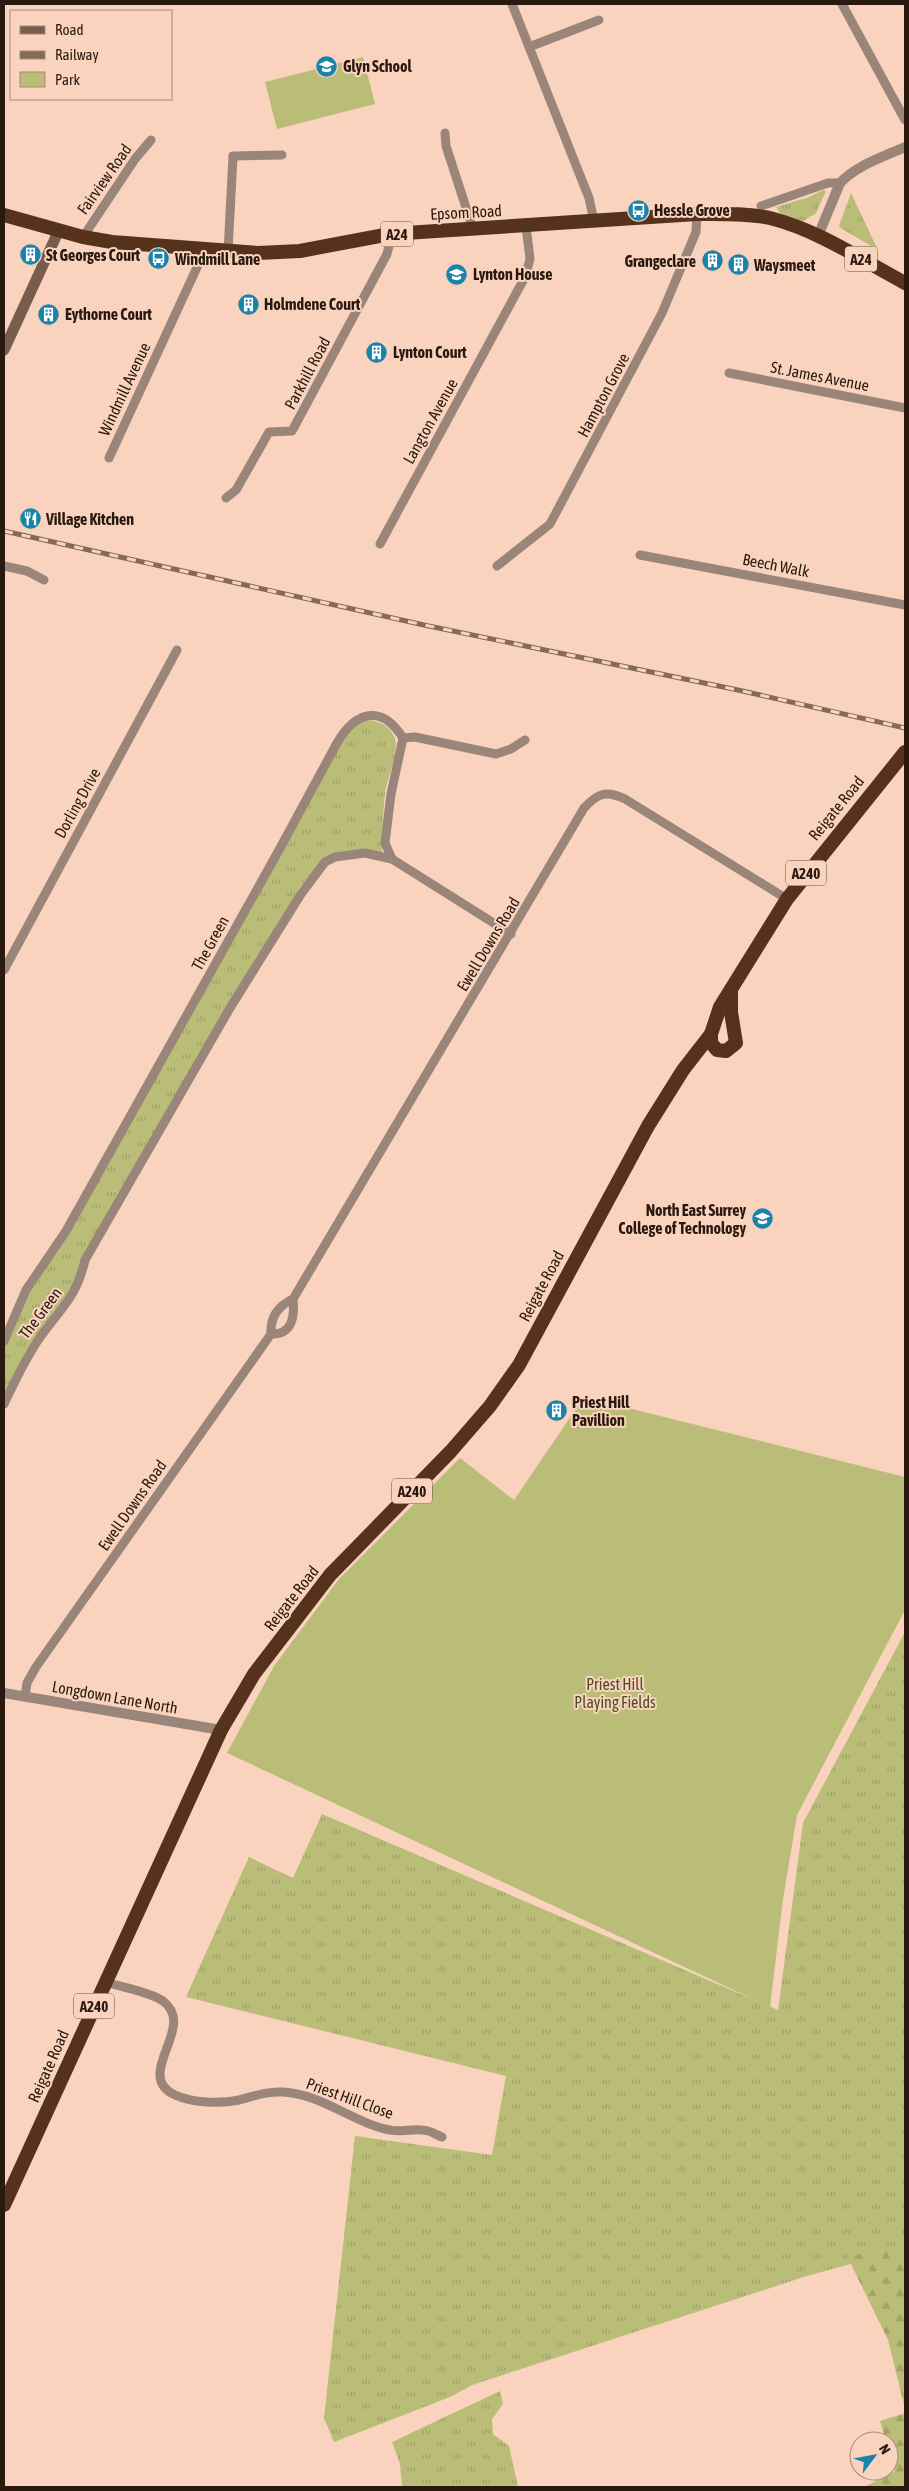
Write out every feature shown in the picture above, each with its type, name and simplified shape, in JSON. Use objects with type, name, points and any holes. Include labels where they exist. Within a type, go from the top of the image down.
[{"type":"highway","name":"Epsom Road","points":[[59,230],[83,237],[120,243],[228,252],[300,251],[390,234],[697,214],[770,218],[818,236]]},
{"type":"highway","name":"A24","points":[[4,215],[59,230]]},
{"type":"highway","name":"A24","points":[[818,236],[905,283]]},
{"type":"highway","name":"Reigate Road","points":[[4,2205],[221,1730],[254,1674],[330,1575],[451,1451],[490,1406],[519,1365],[635,1148],[688,1064],[712,1032],[720,1007],[787,899],[905,752]]},
{"type":"highway","points":[[688,1064],[717,1050],[726,1051],[733,1047],[736,1038],[733,1030],[731,989]]},
{"type":"highway","points":[[717,1050],[711,1043],[712,1032],[726,1026],[733,1030]]},
{"type":"main road","points":[[4,350],[59,230]]},
{"type":"street","points":[[512,4],[588,198],[594,221]]},
{"type":"street","points":[[842,4],[905,120]]},
{"type":"street","points":[[529,47],[599,20]]},
{"type":"street","points":[[445,133],[446,146],[473,229]]},
{"type":"street","name":"Fairview Road","points":[[83,237],[135,159],[152,140]]},
{"type":"street","points":[[818,236],[840,183],[853,171],[905,147]]},
{"type":"street","points":[[228,252],[233,156],[282,155]]},
{"type":"street","points":[[761,206],[828,183],[840,183]]},
{"type":"street","name":"Hampton Grove","points":[[497,566],[550,524],[662,313],[696,232],[697,214]]},
{"type":"street","name":"Langton Avenue","points":[[380,544],[525,276],[530,259],[526,226]]},
{"type":"street","name":"Parkhill Road","points":[[226,498],[236,490],[269,432],[292,431],[387,254],[390,234]]},
{"type":"street","name":"Windmill Avenue","points":[[108,458],[205,250]]},
{"type":"street","name":"St. James Avenue","points":[[729,373],[905,408]]},
{"type":"street","name":"Beech Walk","points":[[640,555],[905,606]]},
{"type":"street","points":[[4,566],[27,571],[44,580]]},
{"type":"street","name":"Dorling Drive","points":[[4,970],[178,650]]},
{"type":"street","name":"The Green","points":[[4,1341],[26,1290],[66,1231],[345,729],[352,721],[362,716],[374,715],[385,719],[394,726],[403,738]]},
{"type":"street","points":[[392,859],[385,843],[391,794],[403,738],[415,737],[496,754],[511,749],[525,740]]},
{"type":"street","name":"Ewell Downs Road","points":[[271,1334],[279,1335],[289,1328],[294,1318],[293,1299],[512,934],[584,808],[602,793],[613,793],[787,899]]},
{"type":"street","name":"The Green","points":[[4,1404],[30,1352],[73,1295],[82,1276],[86,1260],[230,1008],[316,872],[326,862],[346,855],[365,853],[392,859],[512,934]]},
{"type":"street","name":"Ewell Downs Road","points":[[25,1696],[27,1683],[36,1667],[271,1334],[270,1323],[275,1314],[286,1302],[293,1299]]},
{"type":"street","name":"Longdown Lane North","points":[[4,1694],[221,1730]]},
{"type":"street","name":"Priest Hill Close","points":[[105,1982],[154,1997],[167,2007],[172,2018],[173,2032],[159,2070],[162,2083],[175,2095],[230,2102],[270,2092],[287,2092],[311,2098],[390,2130],[427,2130],[442,2138]]},
{"type":"green space","points":[[363,57],[375,104],[277,129],[265,82]]},
{"type":"green space","points":[[823,190],[826,191],[816,213],[803,221],[780,213],[776,207],[809,197]]},
{"type":"green space","points":[[851,193],[878,250],[839,226]]},
{"type":"green space","points":[[364,720],[374,721],[387,727],[393,734],[396,745],[385,793],[382,852],[321,863],[299,888],[223,1015],[78,1278],[4,1395],[4,1346],[29,1292],[347,733]]},
{"type":"green space","name":"Priest Hill Playing Fields","points":[[584,1397],[905,1477],[905,1610],[797,1815],[783,1899],[770,2007],[227,1753],[274,1666],[339,1579],[460,1458],[514,1500]]},
{"type":"green space","points":[[905,1632],[905,2249],[807,2276],[472,2385],[450,2397],[334,2442],[324,2418],[355,2136],[492,2155],[506,2076],[186,1997],[249,1857],[293,1878],[322,1814],[778,2010],[803,1823]]},
{"type":"green space","points":[[905,2247],[905,2409],[888,2340],[847,2256]]},
{"type":"green space","points":[[500,2391],[503,2404],[492,2419],[493,2434],[509,2446],[518,2487],[402,2487],[400,2464],[392,2442]]},
{"type":"green space","points":[[905,2413],[905,2487],[864,2487],[876,2481],[899,2481],[899,2431],[883,2431],[880,2421]]},
{"type":"railway","points":[[4,531],[424,625],[738,690],[905,728]]},
{"type":"place","name":"Glyn School","points":[[327,66]]},
{"type":"place","name":"Hessle Grove","points":[[638,210]]},
{"type":"place","name":"St Georges Court","points":[[30,255]]},
{"type":"place","name":"Windmill Lane","points":[[159,259]]},
{"type":"place","name":"Grangeclare","points":[[712,261]]},
{"type":"place","name":"Waysmeet","points":[[738,265]]},
{"type":"place","name":"Lynton House","points":[[457,274]]},
{"type":"place","name":"Holmdene Court","points":[[248,304]]},
{"type":"place","name":"Eythorne Court","points":[[49,314]]},
{"type":"place","name":"Lynton Court","points":[[377,352]]},
{"type":"place","name":"Village Kitchen","points":[[30,519]]},
{"type":"place","name":"North East Surrey College of Technology","points":[[762,1219]]},
{"type":"place","name":"Priest Hill Pavillion","points":[[556,1411]]}]
